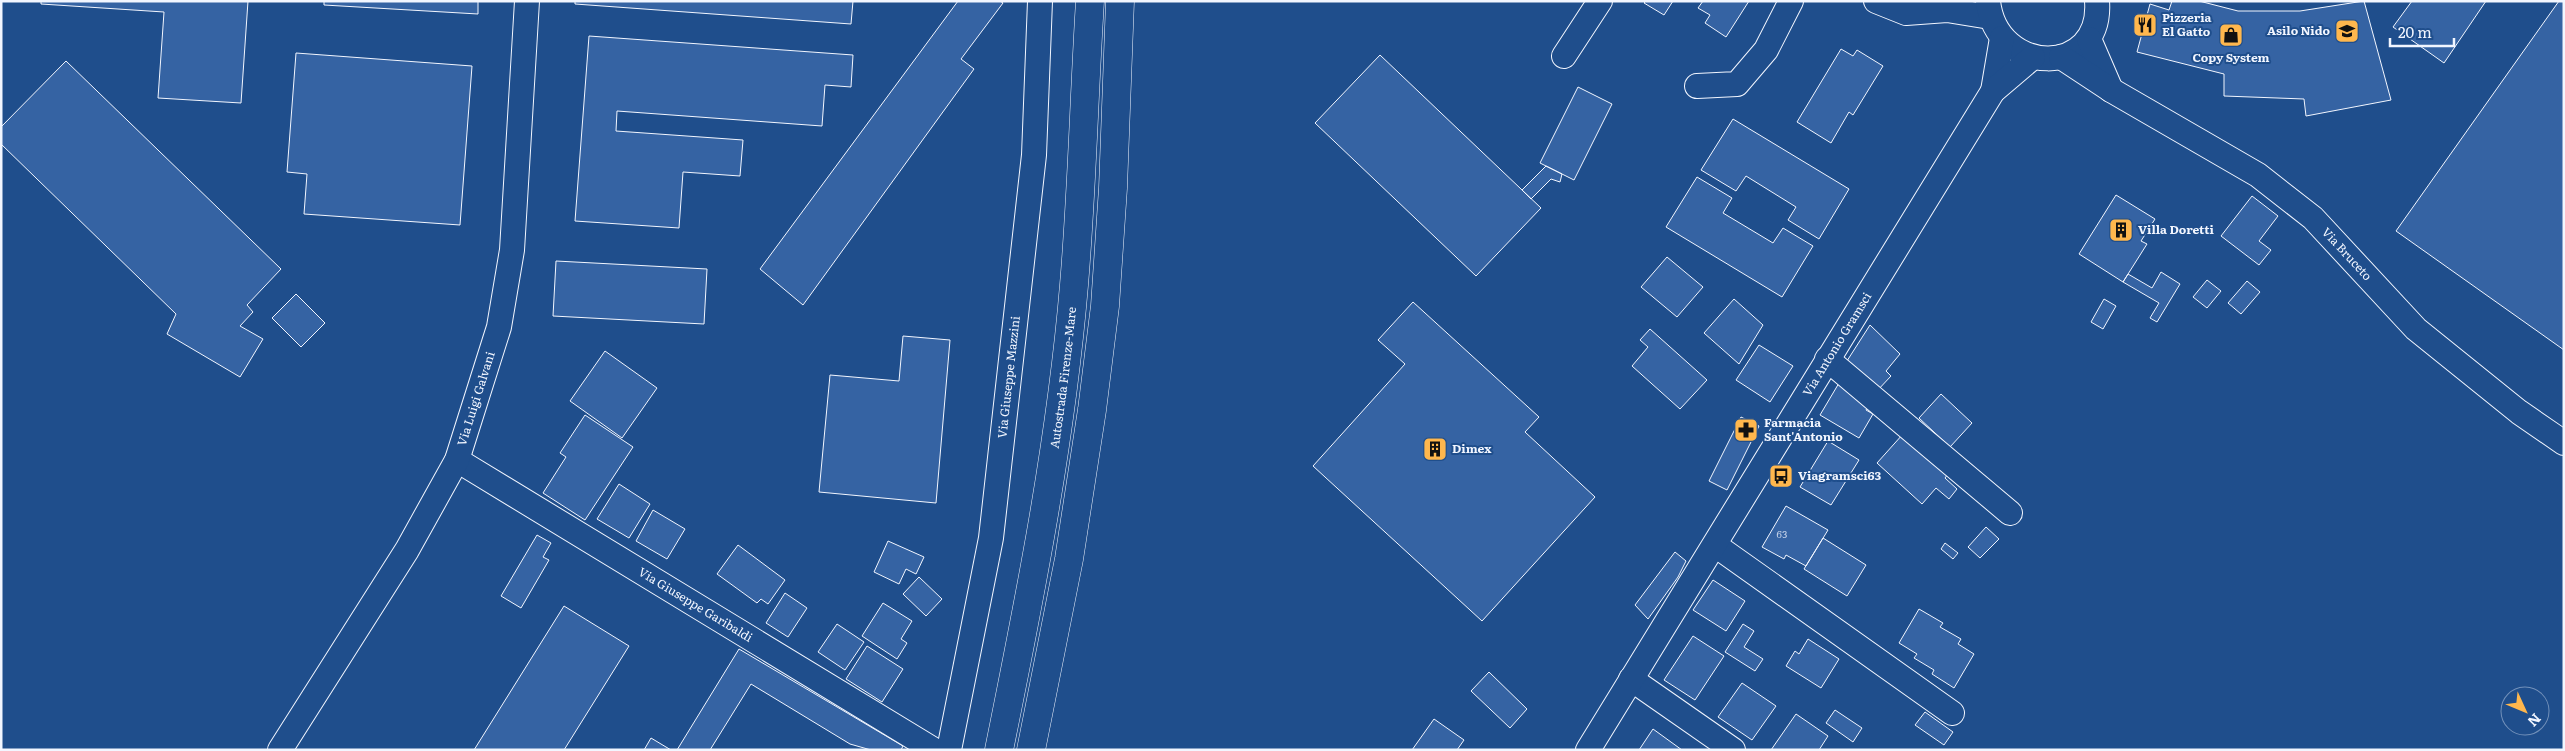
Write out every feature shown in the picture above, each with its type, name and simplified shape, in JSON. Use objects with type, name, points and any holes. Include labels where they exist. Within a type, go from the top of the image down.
[{"type":"highway","name":"Autostrada Firenze-Mare","points":[[999,750],[1036,563],[1052,464],[1074,286],[1090,1]]},
{"type":"highway","points":[[1031,750],[1069,559],[1092,410],[1105,306],[1113,188],[1120,1]]},
{"type":"street","name":"Via Luigi Galvani","points":[[280,750],[407,550],[457,460],[499,327],[512,250],[527,1]]},
{"type":"street","name":"Via Giuseppe Mazzini","points":[[949,750],[991,538],[1034,155],[1040,1]]},
{"type":"street","points":[[1564,56],[1600,1]]},
{"type":"street","points":[[1698,86],[1737,84],[1766,50],[1791,1]]},
{"type":"street","points":[[1876,1],[1906,13],[1955,6],[1989,9],[2002,38],[2019,52],[2033,57],[2061,57],[2078,50],[2089,39],[2095,28],[2101,5]]},
{"type":"street","name":"Via Antonio Gramsci","points":[[1992,91],[2002,38]]},
{"type":"street","points":[[2089,39],[2111,90]]},
{"type":"street","name":"Via Antonio Gramsci","points":[[1588,750],[1992,91],[2033,57]]},
{"type":"street","name":"Via Bruceto","points":[[2061,57],[2111,90],[2258,175],[2313,218],[2416,329],[2519,412],[2564,443]]},
{"type":"street","points":[[1827,359],[2010,513]]},
{"type":"street","name":"Via Giuseppe Garibaldi","points":[[457,460],[934,750]]},
{"type":"street","points":[[1715,545],[1952,713]]},
{"type":"street","points":[[1631,679],[1733,750]]},
{"type":"building","points":[[41,1],[248,1],[241,103],[158,98],[164,12],[41,4]]},
{"type":"building","points":[[324,1],[478,1],[478,14],[324,5]]},
{"type":"building","points":[[575,1],[853,1],[851,24],[575,4]]},
{"type":"building","points":[[958,1],[1000,1],[1003,3],[961,59],[974,69],[803,305],[760,269]]},
{"type":"building","points":[[1646,1],[1673,1],[1664,15],[1644,3]]},
{"type":"building","points":[[1703,1],[1749,1],[1726,37],[1705,23],[1710,15],[1698,8]]},
{"type":"building","points":[[2172,1],[2199,1],[2238,11],[2300,11],[2364,1],[2391,100],[2306,116],[2304,99],[2224,96],[2224,74],[2137,52],[2150,4],[2169,10]]},
{"type":"building","points":[[2412,1],[2486,1],[2444,63],[2393,27]]},
{"type":"building","points":[[2559,1],[2564,1],[2564,350],[2396,231]]},
{"type":"building","points":[[589,36],[853,55],[851,87],[825,85],[822,126],[617,111],[616,131],[743,140],[740,176],[683,172],[679,228],[575,221]]},
{"type":"building","points":[[1841,49],[1853,56],[1857,50],[1883,66],[1853,115],[1849,112],[1831,143],[1797,122]]},
{"type":"building","points":[[296,53],[472,66],[460,225],[304,214],[307,174],[287,172]]},
{"type":"building","points":[[1380,55],[1541,208],[1476,276],[1315,123]]},
{"type":"building","points":[[66,61],[281,269],[247,305],[253,312],[240,326],[263,339],[240,377],[167,334],[176,314],[1,144],[1,127]]},
{"type":"building","points":[[1578,87],[1612,104],[1574,180],[1540,163]]},
{"type":"building","points":[[1733,119],[1849,189],[1819,239],[1788,220],[1796,207],[1746,176],[1736,191],[1701,170]]},
{"type":"building","points":[[1546,166],[1562,174],[1560,182],[1551,179],[1531,199],[1522,190]]},
{"type":"building","points":[[1697,177],[1732,198],[1723,213],[1773,243],[1783,228],[1813,246],[1782,297],[1666,227]]},
{"type":"building","name":"Villa Doretti","points":[[2116,195],[2155,219],[2141,241],[2147,244],[2123,282],[2079,254]]},
{"type":"building","points":[[2252,196],[2278,216],[2259,241],[2271,250],[2259,265],[2221,236]]},
{"type":"building","points":[[1667,257],[1703,287],[1677,317],[1641,287]]},
{"type":"building","points":[[556,261],[707,269],[704,324],[553,316]]},
{"type":"building","points":[[2161,272],[2180,284],[2157,322],[2150,318],[2159,303],[2123,282],[2128,274],[2152,288]]},
{"type":"building","points":[[2207,280],[2221,291],[2207,308],[2193,297]]},
{"type":"building","points":[[2247,281],[2260,292],[2241,314],[2228,303]]},
{"type":"building","points":[[296,294],[325,323],[301,347],[272,318]]},
{"type":"building","points":[[1734,299],[1763,325],[1739,364],[1704,333]]},
{"type":"building","points":[[2104,299],[2116,306],[2103,329],[2091,322]]},
{"type":"building","name":"Dimex","points":[[1413,302],[1539,417],[1525,432],[1595,497],[1482,621],[1313,466],[1405,364],[1378,340]]},
{"type":"building","points":[[1870,325],[1900,354],[1886,371],[1891,376],[1876,392],[1845,364]]},
{"type":"building","points":[[1650,329],[1707,380],[1680,409],[1632,366],[1648,347],[1640,340]]},
{"type":"building","points":[[903,336],[950,340],[936,503],[819,492],[830,375],[899,381]]},
{"type":"building","points":[[1759,345],[1793,366],[1770,402],[1736,380]]},
{"type":"building","points":[[605,351],[657,388],[622,438],[570,401]]},
{"type":"building","points":[[1839,383],[1870,402],[1866,410],[1873,414],[1859,438],[1820,415]]},
{"type":"building","points":[[1941,394],[1972,423],[1950,447],[1919,418]]},
{"type":"building","points":[[585,415],[633,447],[585,520],[543,493],[566,457],[560,453]]},
{"type":"building","points":[[1741,417],[1759,426],[1727,490],[1709,481]]},
{"type":"building","points":[[1903,434],[1948,474],[1945,478],[1957,489],[1949,499],[1936,488],[1922,504],[1877,463]]},
{"type":"building","points":[[1828,441],[1859,460],[1831,505],[1800,487]]},
{"type":"building","points":[[619,484],[650,504],[629,538],[597,519]]},
{"type":"building","points":[[1786,506],[1828,530],[1806,566],[1786,555],[1784,559],[1762,547]]},
{"type":"building","points":[[653,510],[685,529],[667,559],[636,541]]},
{"type":"building","points":[[1986,527],[1999,539],[1980,558],[1968,547]]},
{"type":"building","points":[[537,535],[551,543],[543,557],[549,560],[521,608],[501,596]]},
{"type":"building","points":[[1823,538],[1866,565],[1847,596],[1804,569]]},
{"type":"building","points":[[888,541],[924,557],[916,574],[906,569],[899,584],[874,572]]},
{"type":"building","points":[[1945,543],[1958,553],[1953,559],[1941,549]]},
{"type":"building","points":[[738,545],[785,580],[768,604],[761,599],[757,603],[717,574]]},
{"type":"building","points":[[1675,552],[1686,561],[1678,577],[1648,619],[1635,605]]},
{"type":"building","points":[[919,577],[942,599],[926,616],[903,594]]},
{"type":"building","points":[[1713,580],[1745,601],[1726,631],[1693,610]]},
{"type":"building","points":[[785,593],[807,608],[788,637],[766,623]]},
{"type":"building","points":[[883,603],[912,621],[901,639],[907,643],[897,659],[862,636]]},
{"type":"building","points":[[564,606],[629,646],[564,750],[474,750]]},
{"type":"building","points":[[1919,609],[1943,623],[1940,627],[1961,639],[1958,644],[1974,654],[1954,688],[1932,674],[1934,670],[1914,658],[1917,654],[1899,643]]},
{"type":"building","points":[[837,624],[864,642],[845,670],[818,652]]},
{"type":"building","points":[[1743,624],[1754,631],[1744,647],[1763,659],[1755,671],[1725,652]]},
{"type":"building","points":[[1693,636],[1724,656],[1695,700],[1664,680]]},
{"type":"building","points":[[1808,639],[1839,659],[1821,688],[1786,666],[1795,651],[1799,654]]},
{"type":"building","points":[[867,646],[903,669],[882,702],[846,679]]},
{"type":"building","points":[[739,649],[903,746],[901,750],[871,750],[850,744],[751,684],[710,750],[677,750]]},
{"type":"building","points":[[1489,672],[1527,709],[1510,728],[1471,691]]},
{"type":"building","points":[[1742,683],[1776,706],[1752,740],[1718,717]]},
{"type":"building","points":[[1835,710],[1862,728],[1853,742],[1826,723]]},
{"type":"building","points":[[1925,712],[1953,732],[1944,745],[1915,725]]},
{"type":"building","points":[[1796,714],[1828,736],[1819,750],[1771,750]]},
{"type":"building","points":[[1434,719],[1464,740],[1457,750],[1412,750]]},
{"type":"building","points":[[1653,729],[1682,750],[1639,750]]},
{"type":"building","points":[[651,738],[671,750],[644,750]]},
{"type":"place","name":"Pizzeria El Gatto","points":[[2145,25]]},
{"type":"place","name":"Asilo Nido","points":[[2347,31]]},
{"type":"place","name":"Copy System","points":[[2231,35]]},
{"type":"place","name":"Villa Doretti","points":[[2121,230]]},
{"type":"place","name":"Farmacia Sant'Antonio","points":[[1746,430]]},
{"type":"place","name":"Dimex","points":[[1435,449]]},
{"type":"place","name":"Viagramsci63","points":[[1781,476]]}]
